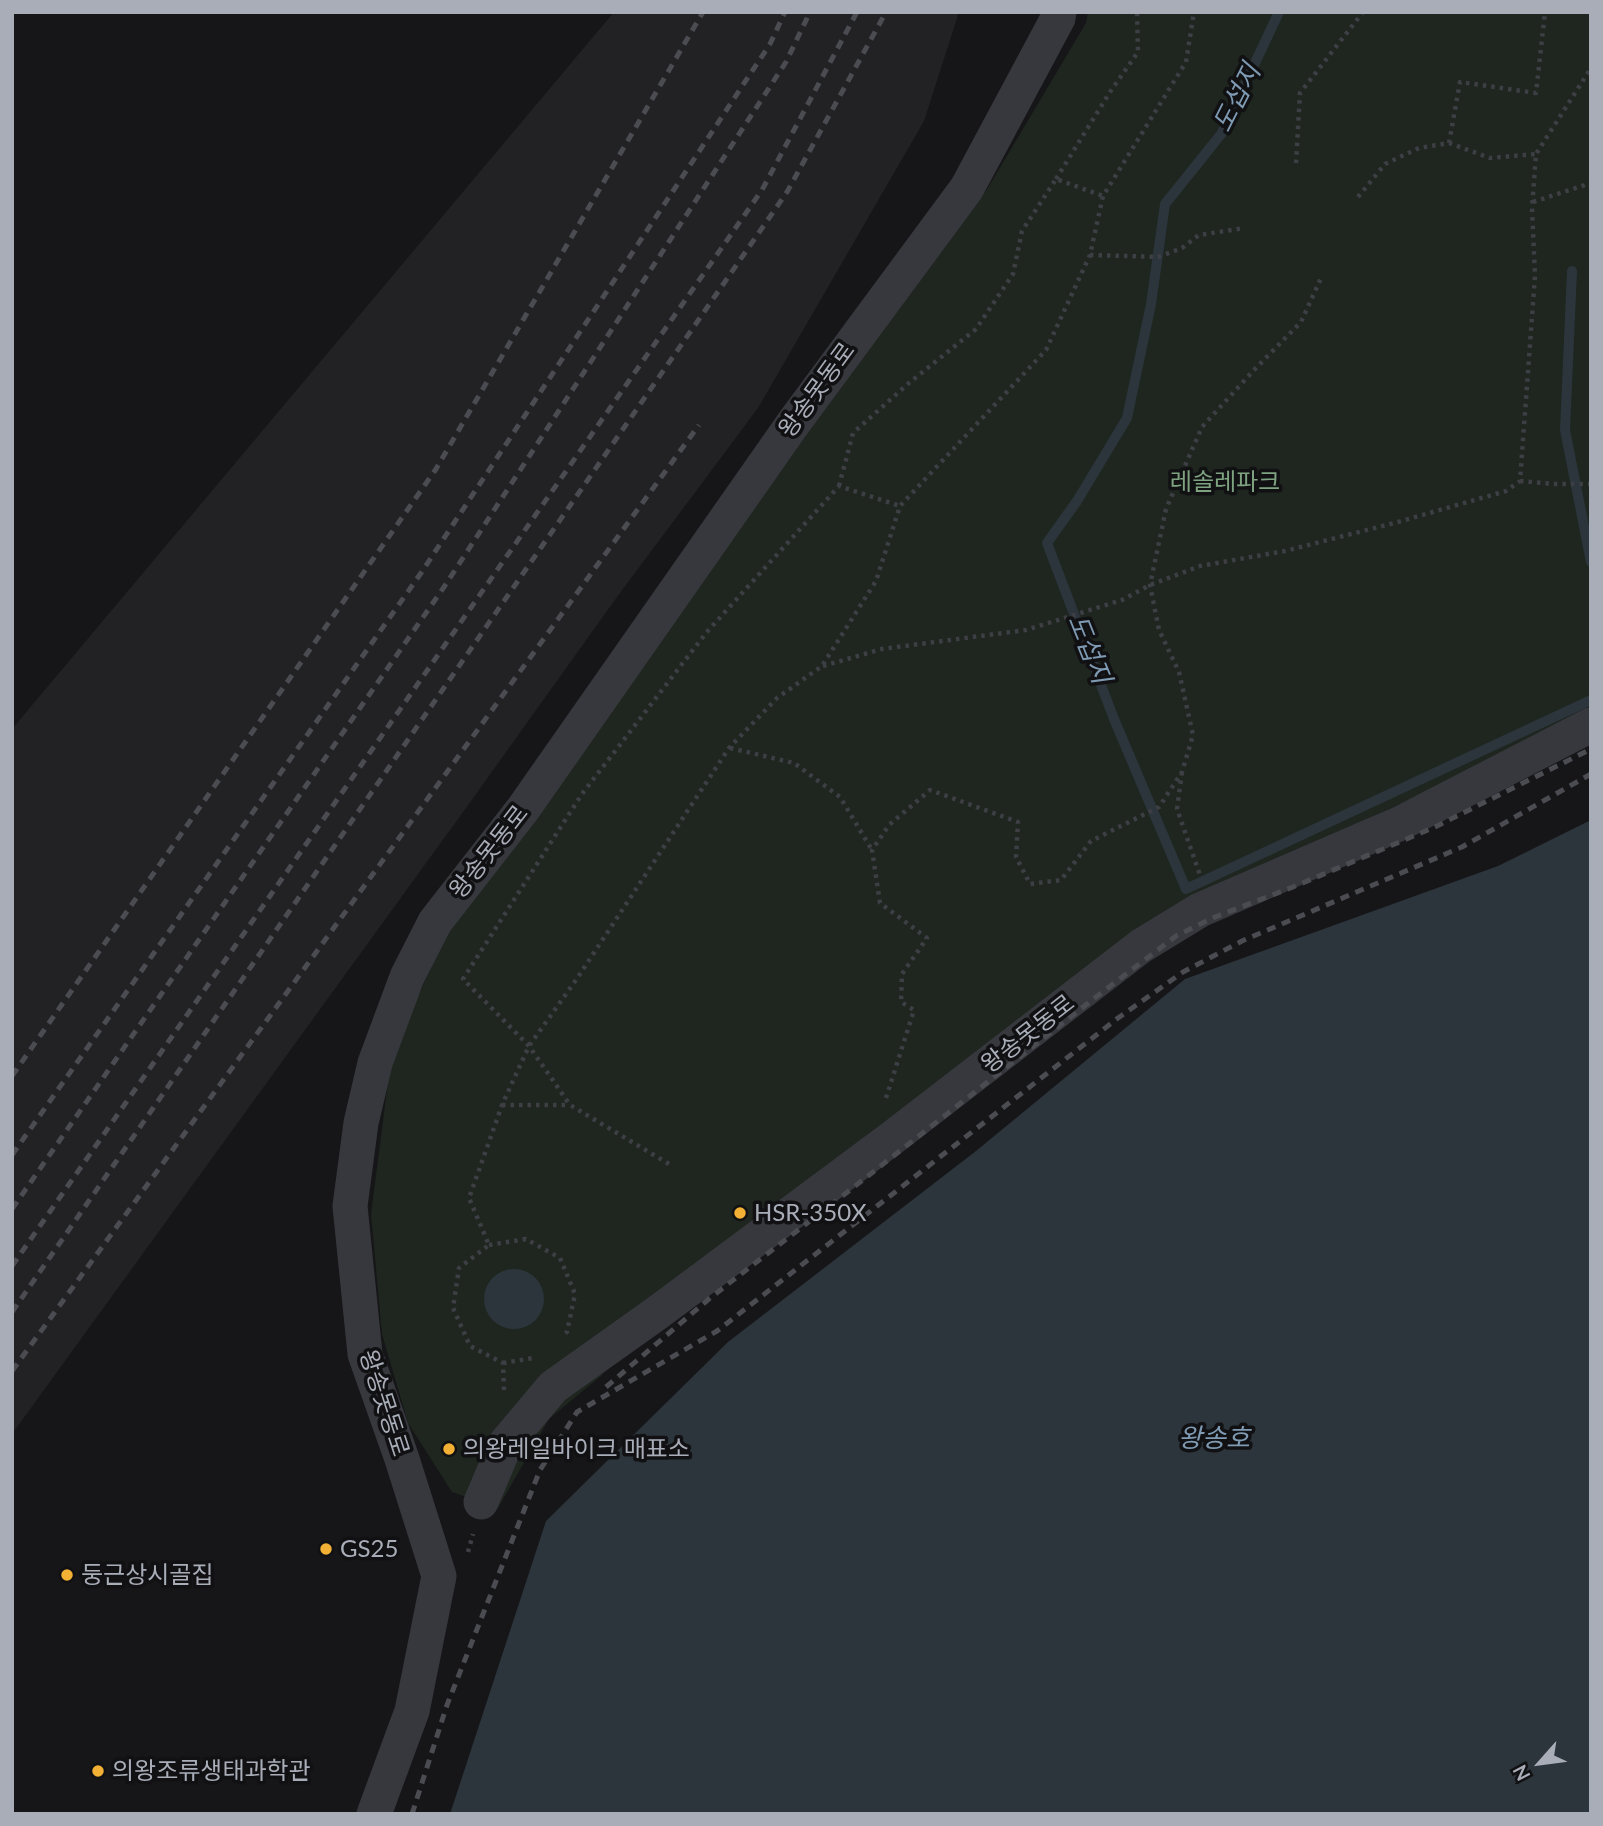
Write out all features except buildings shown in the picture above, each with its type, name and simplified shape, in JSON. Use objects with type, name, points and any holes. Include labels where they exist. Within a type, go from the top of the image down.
[{"type":"street","name":"왕송못동로","points":[[374,1814],[412,1711],[439,1576],[365,1354],[349,1206],[361,1123],[375,1063],[407,977],[435,922],[523,809],[792,425],[967,188],[1059,12]]},
{"type":"street","name":"왕송못동로","points":[[481,1502],[506,1443],[552,1387],[657,1313],[870,1154],[1142,946],[1200,911],[1401,823],[1591,725]]},
{"type":"path","points":[[669,1164],[570,1105],[529,1046],[463,979],[582,794],[706,633],[839,486],[853,433],[976,329],[1013,274],[1022,231],[1138,52],[1137,12]]},
{"type":"path","points":[[822,666],[876,580],[900,506],[1046,350],[1090,255],[1103,196],[1186,62],[1194,12]]},
{"type":"path","points":[[1296,163],[1300,93],[1363,12]]},
{"type":"path","points":[[1449,144],[1460,82],[1536,93],[1545,12]]},
{"type":"path","points":[[1520,481],[1535,276],[1533,202],[1536,154],[1591,68]]},
{"type":"path","points":[[1358,197],[1385,164],[1419,148],[1449,144],[1490,158],[1536,154]]},
{"type":"path","points":[[1056,179],[1103,196]]},
{"type":"path","points":[[1533,202],[1591,183]]},
{"type":"path","points":[[1090,255],[1158,257],[1182,248],[1199,235],[1245,228]]},
{"type":"path","points":[[1200,876],[1177,809],[1182,772],[1192,735],[1179,672],[1159,630],[1150,585],[1166,509],[1202,427],[1301,322],[1321,278]]},
{"type":"path","points":[[489,1245],[468,1198],[502,1105],[529,1046],[729,748],[777,698],[822,666],[881,649],[1026,630],[1122,600],[1150,585],[1200,566],[1285,551],[1398,522],[1506,491],[1520,481],[1591,484]]},
{"type":"path","points":[[839,486],[900,506]]},
{"type":"path","points":[[729,748],[794,763],[841,797],[872,850],[880,903],[927,938],[902,974],[901,1002],[914,1010],[894,1076]]},
{"type":"path","points":[[872,850],[889,825],[930,790],[1018,822],[1016,857],[1030,884],[1061,880],[1091,841],[1159,807],[1182,772]]},
{"type":"path","points":[[502,1105],[570,1105]]},
{"type":"path","points":[[539,1357],[503,1363],[470,1346],[453,1308],[459,1268],[489,1245],[526,1239],[559,1258],[575,1294],[566,1332],[557,1341]]},
{"type":"path","points":[[503,1363],[506,1443]]},
{"type":"shaded area","points":[[614,12],[959,12],[924,121],[758,408],[617,597],[12,1434],[12,729]]},
{"type":"green space","name":"레솔레파크","points":[[1088,12],[1591,12],[1591,715],[1206,894],[654,1299],[601,1376],[549,1419],[498,1508],[452,1492],[408,1423],[382,1334],[371,1214],[392,1051],[449,930],[986,191],[1086,23]]},
{"type":"water","name":"왕송호","points":[[1591,820],[1591,1814],[450,1814],[546,1521],[728,1342],[976,1151],[1185,979],[1498,866]]},
{"type":"water","points":[[514,1269],[535,1278],[544,1299],[535,1320],[514,1329],[493,1320],[484,1299],[493,1278]]},
{"type":"waterway","name":"도섭지","points":[[1279,12],[1222,133],[1165,204],[1151,304],[1127,418],[1077,501],[1047,543],[1114,719],[1186,889],[1591,700]]},
{"type":"waterway","name":"도섭지","points":[[1572,271],[1565,430],[1591,562]]},
{"type":"railway","points":[[12,1076],[436,469],[703,12]]},
{"type":"railway","points":[[12,1155],[421,573],[770,44],[785,12]]},
{"type":"railway","points":[[12,1209],[444,587],[786,62],[810,12]]},
{"type":"railway","points":[[12,1266],[762,190],[857,12]]},
{"type":"railway","points":[[12,1312],[787,192],[886,12]]},
{"type":"railway","points":[[12,1371],[699,425]]},
{"type":"railway","points":[[606,1387],[710,1298],[1176,936],[1215,917],[1435,827],[1591,749]]},
{"type":"railway","points":[[412,1814],[447,1705],[540,1470],[577,1412],[717,1331],[1118,1018],[1183,972],[1242,941],[1462,847],[1591,774]]},
{"type":"place","name":"HSR-350X","points":[[740,1213]]},
{"type":"place","name":"의왕레일바이크 매표소","points":[[449,1449]]},
{"type":"place","name":"GS25","points":[[326,1549]]},
{"type":"place","name":"둥근상시골집","points":[[67,1575]]},
{"type":"place","name":"의왕조류생태과학관","points":[[98,1771]]}]
